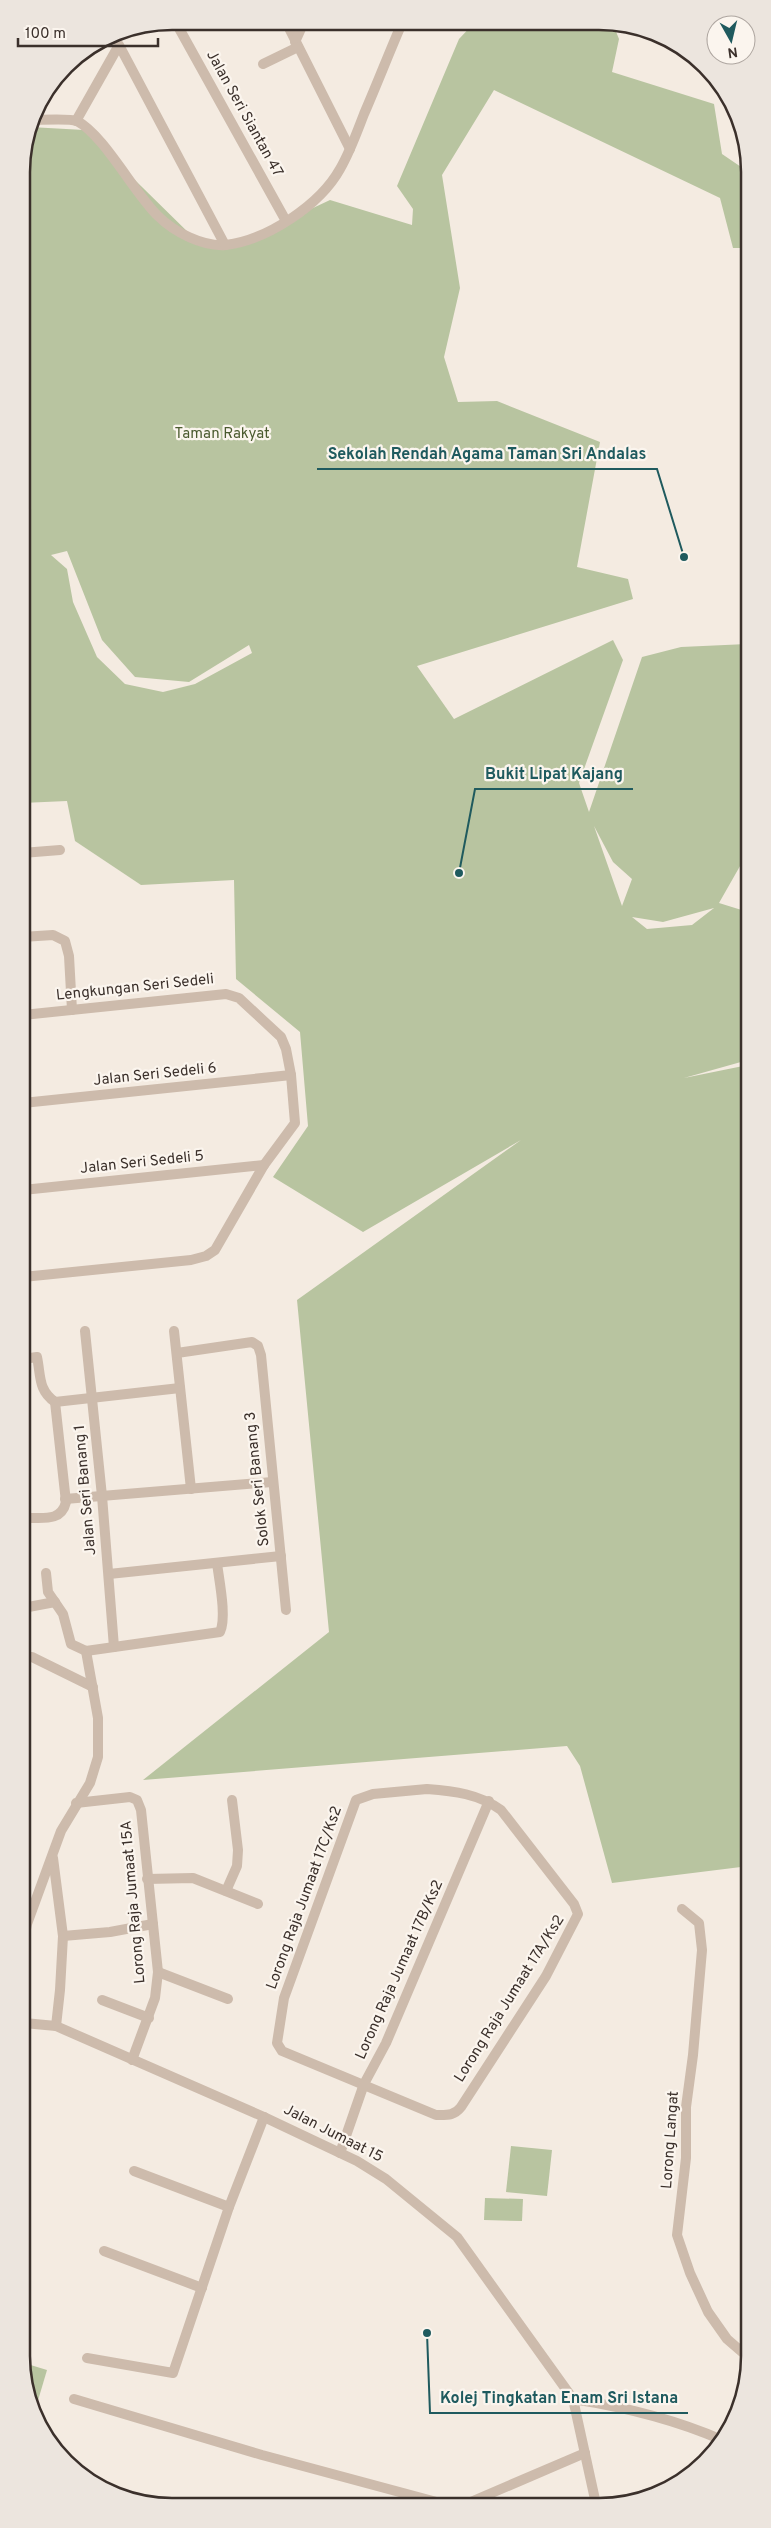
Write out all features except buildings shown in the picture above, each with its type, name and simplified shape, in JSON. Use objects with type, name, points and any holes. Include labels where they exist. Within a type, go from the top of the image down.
[{"type":"street","name":"Jalan Seri Siantan 47","points":[[180,30],[286,221]]},
{"type":"street","points":[[290,30],[350,149]]},
{"type":"street","points":[[263,64],[296,44],[301,30]]},
{"type":"street","points":[[40,120],[76,121],[104,148],[158,216],[183,234],[202,242],[225,245],[264,233],[286,221],[313,202],[326,188],[340,170],[350,149],[399,30]]},
{"type":"street","points":[[76,121],[119,45],[225,245]]},
{"type":"street","points":[[30,852],[60,850]]},
{"type":"street","points":[[30,936],[53,934],[65,941],[69,956],[72,1010]]},
{"type":"street","name":"Lengkungan Seri Sedeli","points":[[30,1013],[226,994],[239,998],[281,1037],[286,1049],[291,1075],[295,1123],[264,1165],[215,1250],[206,1256],[192,1260],[30,1275]]},
{"type":"street","name":"Jalan Seri Sedeli 6","points":[[30,1102],[291,1075]]},
{"type":"street","name":"Jalan Seri Sedeli 5","points":[[30,1189],[264,1165]]},
{"type":"street","name":"Jalan Seri Banang 1","points":[[85,1331],[102,1496],[114,1647]]},
{"type":"street","points":[[174,1331],[191,1488]]},
{"type":"street","name":"Solok Seri Banang 3","points":[[177,1353],[252,1342],[258,1346],[261,1355],[286,1610]]},
{"type":"street","points":[[30,1358],[37,1357],[42,1388],[45,1395],[55,1402],[180,1388]]},
{"type":"street","points":[[30,1518],[59,1516],[64,1511],[65,1498],[55,1402]]},
{"type":"street","points":[[65,1498],[272,1482]]},
{"type":"street","points":[[109,1574],[281,1556]]},
{"type":"street","points":[[46,1573],[48,1592],[63,1614],[71,1644],[86,1651],[220,1632],[222,1627],[217,1563]]},
{"type":"street","points":[[30,1607],[55,1602]]},
{"type":"street","points":[[30,1912],[61,1831],[76,1803],[90,1783],[98,1757],[98,1718],[86,1651]]},
{"type":"street","points":[[30,1657],[93,1687]]},
{"type":"street","name":"Lorong Raja Jumaat 17C/Ks2","points":[[364,2084],[282,2051],[277,2043],[284,1998],[356,1800],[373,1794],[427,1789],[452,1791],[489,1801]]},
{"type":"street","name":"Lorong Raja Jumaat 15A","points":[[76,1803],[122,1798],[137,1800],[141,1810],[158,1972],[155,1998],[132,2060]]},
{"type":"street","points":[[226,1891],[237,1866],[238,1850],[232,1800]]},
{"type":"street","name":"Lorong Raja Jumaat 17B/Ks2","points":[[340,2153],[364,2084],[390,2034],[489,1801]]},
{"type":"street","name":"Lorong Raja Jumaat 17A/Ks2","points":[[364,2084],[436,2115],[456,2113],[546,1976],[577,1921],[578,1914],[574,1904],[502,1810],[489,1801]]},
{"type":"street","points":[[52,1857],[63,1936],[56,2026]]},
{"type":"street","points":[[148,1879],[192,1878],[258,1904]]},
{"type":"street","name":"Lorong Langat","points":[[682,1909],[699,1923],[702,1950],[693,2055],[686,2107],[686,2158],[677,2235],[690,2273],[708,2312],[727,2339],[741,2351]]},
{"type":"street","points":[[63,1936],[110,1932],[153,1924]]},
{"type":"street","points":[[158,1972],[228,1999]]},
{"type":"street","points":[[102,2000],[149,2018]]},
{"type":"street","name":"Jalan Jumaat 15","points":[[30,2024],[56,2026],[264,2117],[340,2153],[386,2179],[457,2237],[573,2399],[595,2498]]},
{"type":"street","points":[[87,2358],[173,2373],[230,2207],[264,2117]]},
{"type":"street","points":[[134,2171],[230,2207]]},
{"type":"street","points":[[104,2251],[202,2288]]},
{"type":"street","points":[[74,2399],[262,2455],[422,2498]]},
{"type":"street","points":[[573,2399],[642,2412],[715,2437]]},
{"type":"street","points":[[480,2498],[585,2453]]},
{"type":"green space","name":"Taman Rakyat","points":[[467,30],[616,31],[619,39],[612,72],[714,104],[722,154],[741,167],[741,248],[733,248],[720,198],[494,90],[442,175],[460,288],[444,357],[458,402],[497,401],[600,442],[577,567],[628,579],[633,599],[417,666],[454,719],[613,640],[623,660],[579,783],[589,812],[642,657],[681,647],[741,644],[741,864],[719,903],[741,910],[741,1062],[684,1078],[741,1066],[741,1867],[612,1883],[580,1766],[567,1746],[143,1780],[329,1632],[297,1300],[521,1140],[363,1232],[273,1177],[308,1126],[300,1032],[236,979],[234,880],[141,885],[75,841],[67,801],[30,803],[31,154],[38,127],[84,130],[198,242],[243,241],[330,200],[412,225],[413,209],[397,186],[459,39]],"holes":[[[67,551],[102,640],[135,677],[189,682],[249,645],[252,653],[195,684],[163,692],[125,684],[97,657],[73,602],[67,569],[51,555]],[[594,826],[613,862],[632,879],[622,906]],[[714,908],[692,925],[647,929],[632,917],[663,922]]]},
{"type":"green space","points":[[511,2146],[552,2150],[547,2196],[506,2192]]},
{"type":"green space","points":[[485,2198],[523,2199],[522,2221],[484,2220]]},
{"type":"green space","points":[[30,2365],[47,2370],[38,2401]]},
{"type":"place","name":"Sekolah Rendah Agama Taman Sri Andalas","points":[[684,557]]},
{"type":"place","name":"Bukit Lipat Kajang","points":[[459,873]]},
{"type":"place","name":"Kolej Tingkatan Enam Sri Istana","points":[[427,2333]]}]
